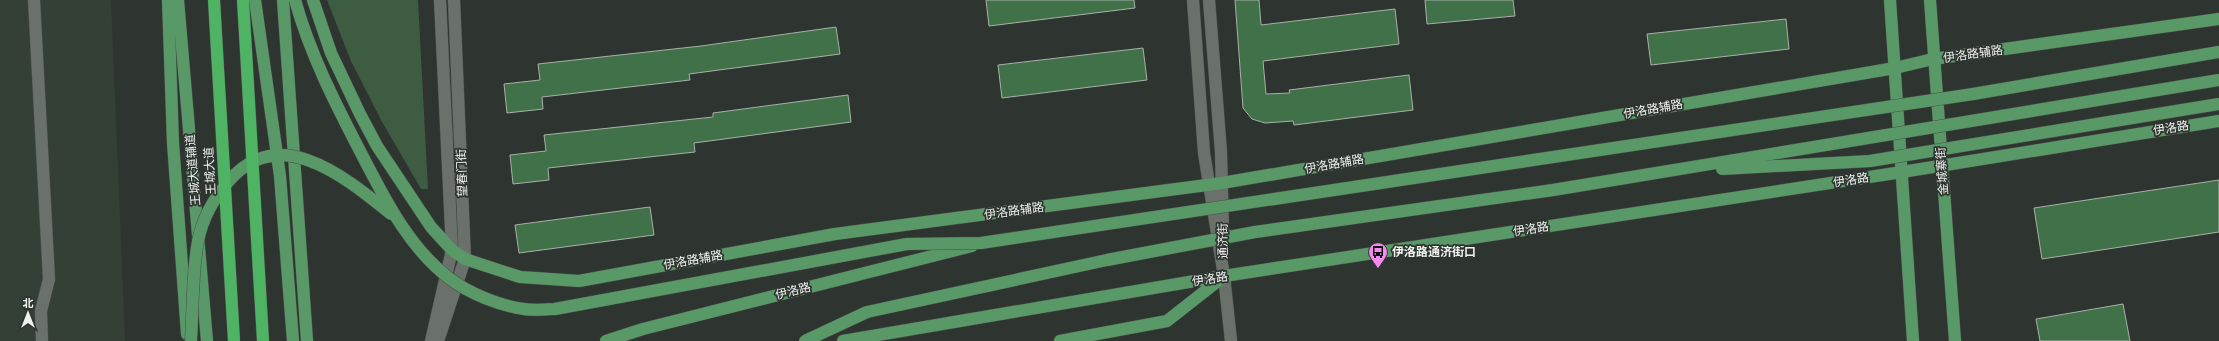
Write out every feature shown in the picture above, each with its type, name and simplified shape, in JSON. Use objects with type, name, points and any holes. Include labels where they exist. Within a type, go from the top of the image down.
[{"type":"highway","name":"王城大道","points":[[214,0],[234,341]]},
{"type":"highway","points":[[243,0],[263,341]]},
{"type":"main road","points":[[168,0],[173,143],[188,341]]},
{"type":"main road","name":"王城大道辅道","points":[[178,0],[207,341]]},
{"type":"main road","points":[[255,0],[280,176],[293,341]]},
{"type":"main road","points":[[283,0],[308,341]]},
{"type":"main road","points":[[295,0],[316,61],[334,103],[394,215],[429,261],[449,279],[478,294],[524,310],[554,310],[907,244],[981,243],[1972,94],[2219,52]]},
{"type":"main road","name":"伊洛路辅路","points":[[313,0],[343,82],[376,146],[430,227],[452,250],[465,259],[520,277],[579,281],[835,234],[1222,183],[1895,68],[1933,59],[2219,19]]},
{"type":"main road","points":[[1890,0],[1913,341]]},
{"type":"main road","name":"金城寨街","points":[[1930,0],[1954,341]]},
{"type":"main road","points":[[805,341],[868,312],[1107,260],[1255,232],[1659,172],[2219,80]]},
{"type":"main road","points":[[1659,172],[1870,161],[2219,104]]},
{"type":"main road","name":"伊洛路","points":[[843,341],[1224,276],[1902,172],[1941,164],[2219,121]]},
{"type":"main road","points":[[191,341],[197,256],[201,229],[212,200],[237,171],[259,158],[284,156],[307,158],[328,168],[348,181],[394,215]]},
{"type":"main road","name":"伊洛路","points":[[606,341],[643,329],[981,243]]},
{"type":"main road","points":[[1060,341],[1167,321],[1224,276]]},
{"type":"street","points":[[34,0],[49,279],[41,310],[42,341]]},
{"type":"street","name":"望春门街","points":[[430,341],[452,250],[440,0]]},
{"type":"street","name":"望春门街","points":[[438,341],[465,259],[454,0]]},
{"type":"street","name":"通济街","points":[[1193,0],[1204,153],[1224,276]]},
{"type":"street","name":"通济街","points":[[1209,0],[1222,183],[1224,276]]},
{"type":"street","points":[[1224,276],[1231,341]]},
{"type":"shaded area","points":[[0,0],[111,0],[125,341],[0,341]]},
{"type":"green space","points":[[327,0],[418,0],[428,189],[421,189],[381,120],[351,61]]},
{"type":"building","points":[[986,0],[1134,0],[1135,8],[989,26]]},
{"type":"building","points":[[1235,0],[1259,0],[1261,25],[1395,9],[1399,44],[1263,61],[1266,94],[1290,93],[1289,90],[1409,75],[1413,110],[1294,125],[1293,121],[1265,123],[1252,119],[1243,108]]},
{"type":"building","points":[[1425,0],[1513,0],[1515,16],[1427,24]]},
{"type":"building","points":[[1786,19],[1789,49],[1651,65],[1647,34]]},
{"type":"building","points":[[836,27],[840,54],[689,74],[690,80],[542,97],[543,109],[507,113],[504,84],[540,80],[538,64],[701,46]]},
{"type":"building","points":[[1143,48],[1147,80],[1002,98],[998,65]]},
{"type":"building","points":[[848,95],[851,122],[694,143],[695,152],[548,168],[549,180],[513,184],[510,155],[546,151],[544,135],[713,117],[713,113]]},
{"type":"building","points":[[2219,180],[2219,232],[2042,259],[2034,208]]},
{"type":"building","points":[[650,207],[654,235],[519,253],[515,225]]},
{"type":"building","points":[[2123,304],[2130,341],[2040,341],[2036,319]]},
{"type":"place","name":"伊洛路通济街口","points":[[1378,269]]}]
